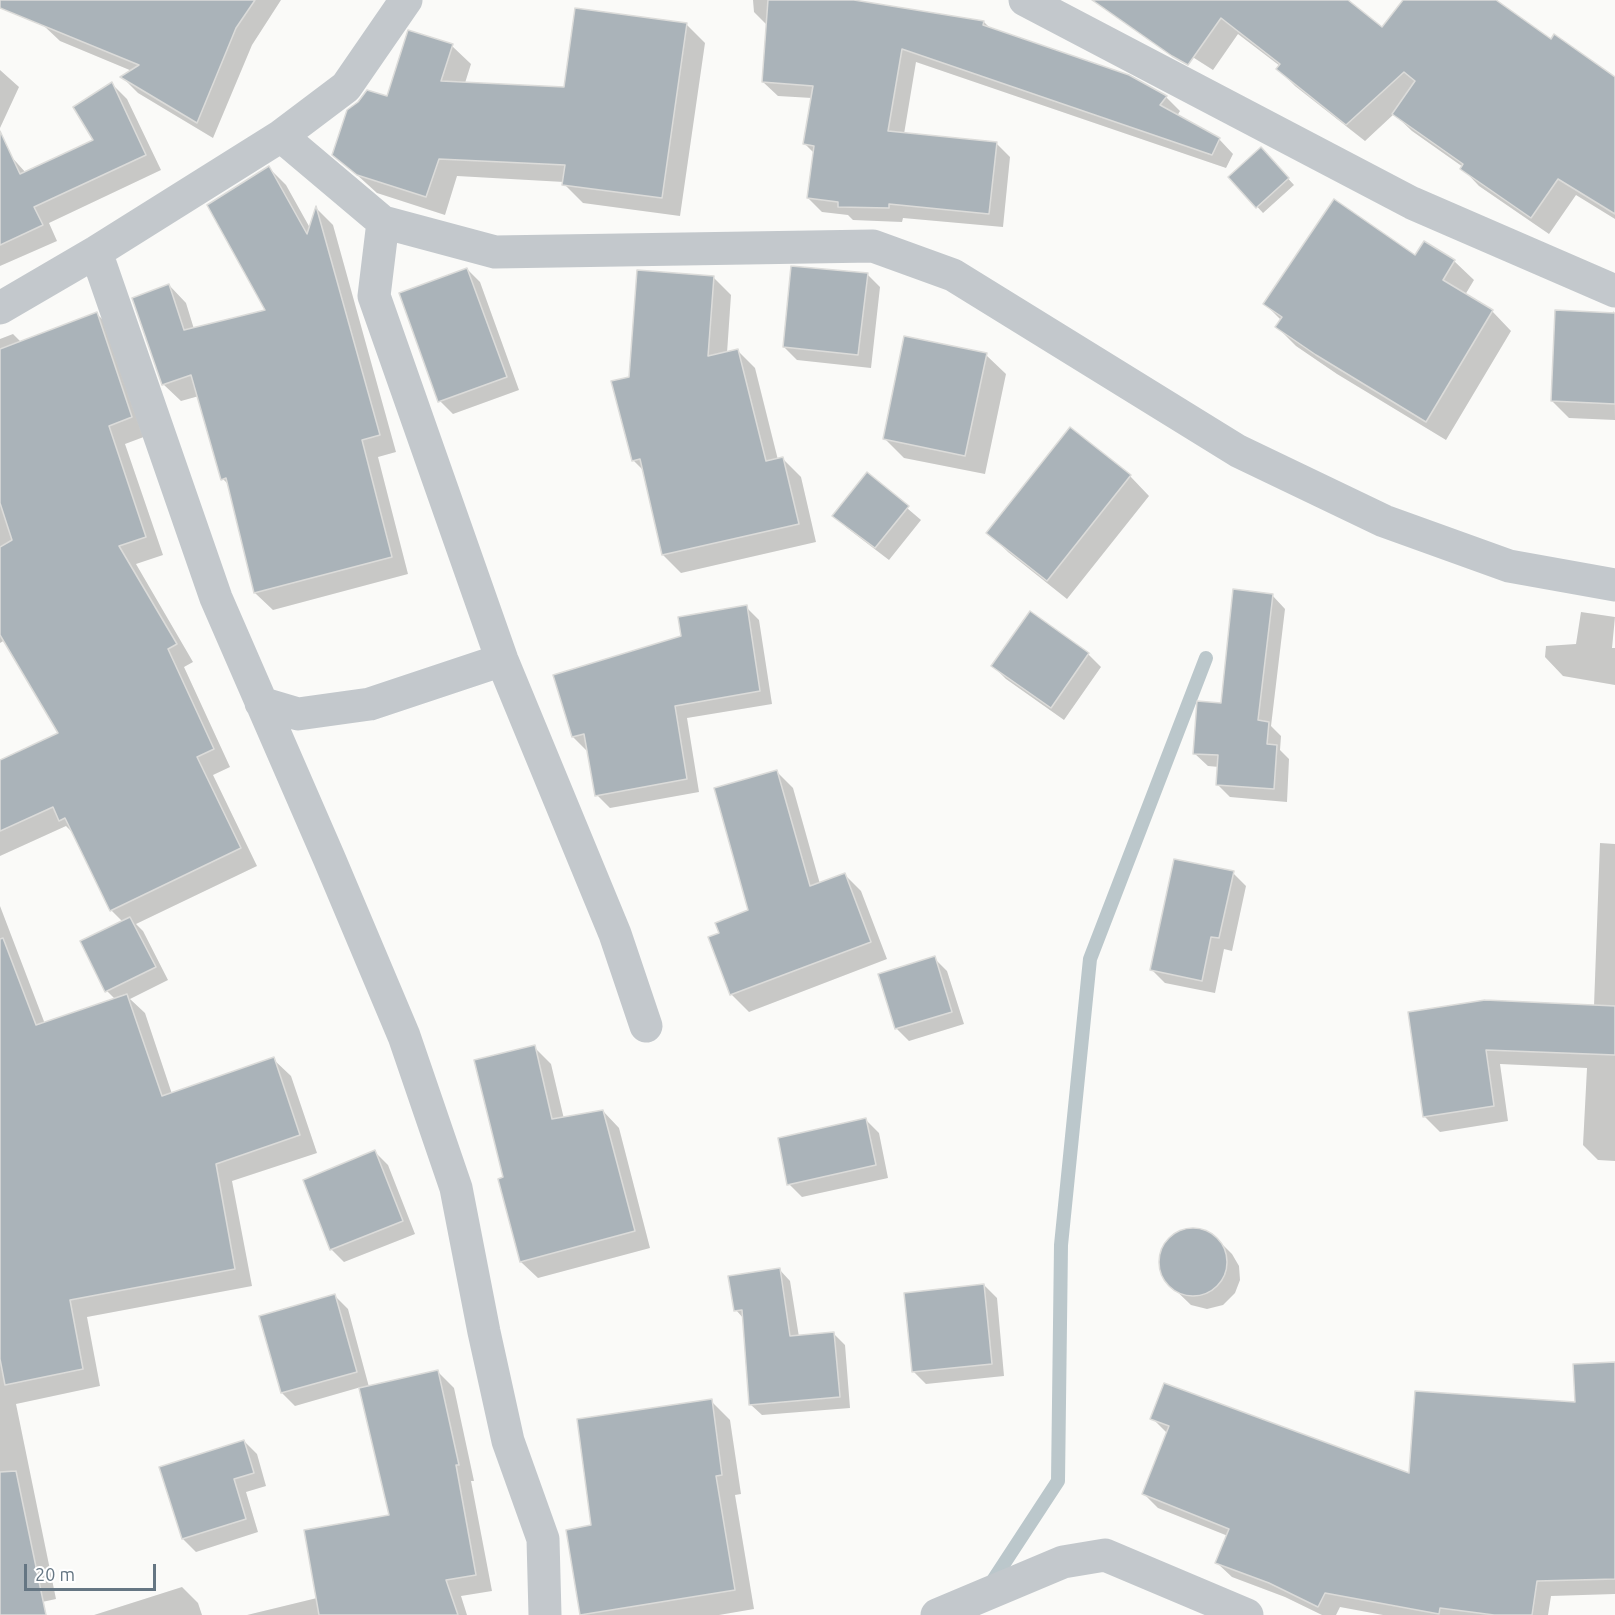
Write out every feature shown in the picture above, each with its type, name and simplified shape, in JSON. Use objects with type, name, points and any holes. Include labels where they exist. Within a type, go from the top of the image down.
[{"type":"street","points":[[0,308],[96,252],[281,136],[346,87],[406,0]]},
{"type":"street","points":[[1025,0],[1412,203],[1615,291]]},
{"type":"street","points":[[281,136],[383,222],[495,252],[873,246],[953,275],[1238,451],[1383,521],[1509,566],[1615,585]]},
{"type":"street","points":[[383,222],[374,296],[502,660],[615,934],[646,1026]]},
{"type":"street","points":[[96,252],[216,598],[404,1036],[456,1188],[508,1441],[543,1539],[545,1615]]},
{"type":"street","points":[[261,703],[298,714],[370,704],[502,660]]},
{"type":"street","points":[[937,1615],[1063,1562],[1105,1554],[1247,1615]]},
{"type":"building","points":[[0,0],[255,0],[236,28],[197,123],[120,77],[139,65],[0,8]]},
{"type":"building","points":[[768,0],[854,0],[984,21],[983,25],[1129,75],[1167,96],[1160,105],[1220,138],[1212,155],[902,49],[888,131],[997,142],[989,214],[889,204],[889,208],[838,207],[838,202],[807,198],[814,146],[803,144],[813,86],[762,82]]},
{"type":"building","points":[[1092,0],[1348,0],[1382,27],[1403,0],[1496,0],[1551,39],[1554,34],[1615,77],[1615,214],[1558,179],[1531,218],[1460,169],[1463,164],[1392,114],[1415,81],[1404,72],[1346,125],[1276,69],[1280,64],[1221,18],[1188,65]]},
{"type":"building","points":[[575,8],[687,23],[662,198],[562,185],[565,165],[439,159],[426,197],[357,175],[332,155],[347,110],[358,102],[367,90],[387,96],[408,30],[453,44],[441,81],[564,87]]},
{"type":"building","points":[[112,82],[146,155],[34,207],[43,225],[0,245],[0,131],[20,174],[93,140],[73,107]]},
{"type":"building","points":[[1261,147],[1289,178],[1256,208],[1228,177]]},
{"type":"building","points":[[269,166],[307,234],[316,206],[380,435],[362,440],[392,557],[254,593],[226,478],[221,480],[191,375],[162,385],[132,298],[169,284],[184,330],[265,310],[207,205]]},
{"type":"building","points":[[1334,199],[1415,255],[1424,241],[1455,260],[1443,280],[1493,310],[1426,422],[1316,355],[1275,327],[1282,317],[1263,304]]},
{"type":"building","points":[[791,266],[868,273],[858,355],[783,347]]},
{"type":"building","points":[[467,268],[507,377],[438,402],[399,293]]},
{"type":"building","points":[[637,270],[714,276],[708,356],[738,349],[766,461],[783,457],[799,524],[662,555],[640,459],[632,461],[611,381],[629,377]]},
{"type":"building","points":[[1555,310],[1615,313],[1615,404],[1551,401]]},
{"type":"building","points":[[97,312],[132,417],[109,426],[146,537],[119,546],[177,644],[168,649],[214,749],[197,757],[241,848],[110,911],[65,818],[59,821],[53,807],[0,831],[0,760],[58,733],[0,635],[0,547],[12,540],[0,503],[0,349]]},
{"type":"building","points":[[904,336],[987,353],[965,456],[883,439]]},
{"type":"building","points":[[1070,427],[1131,475],[1047,581],[986,533]]},
{"type":"building","points":[[867,472],[909,506],[875,548],[832,516]]},
{"type":"building","points":[[1233,589],[1273,594],[1258,720],[1269,722],[1267,744],[1277,745],[1274,789],[1216,785],[1218,755],[1193,754],[1197,701],[1221,703]]},
{"type":"building","points":[[747,605],[760,691],[675,706],[687,779],[595,796],[584,734],[572,737],[553,675],[681,636],[678,617]]},
{"type":"building","points":[[1030,611],[1089,653],[1051,708],[991,666]]},
{"type":"building","points":[[777,770],[810,886],[845,873],[871,942],[730,995],[708,937],[719,933],[715,923],[748,910],[714,788]]},
{"type":"building","points":[[1174,859],[1234,871],[1219,938],[1211,937],[1202,981],[1150,970]]},
{"type":"building","points":[[130,917],[156,967],[105,992],[80,941]]},
{"type":"building","points":[[3,938],[36,1025],[127,994],[162,1096],[274,1057],[300,1135],[216,1164],[235,1269],[70,1300],[83,1369],[5,1385],[0,1359],[0,939]]},
{"type":"building","points":[[935,956],[952,1012],[895,1029],[878,974]]},
{"type":"building","points":[[1485,1000],[1615,1006],[1615,1055],[1486,1050],[1494,1106],[1423,1117],[1408,1012]]},
{"type":"building","points":[[535,1045],[552,1119],[603,1110],[635,1231],[520,1262],[498,1179],[503,1177],[474,1060]]},
{"type":"building","points":[[866,1118],[876,1165],[787,1185],[778,1138]]},
{"type":"building","points":[[375,1150],[403,1221],[330,1250],[303,1180]]},
{"type":"building","points":[[1200,1228],[1212,1234],[1221,1243],[1227,1255],[1225,1275],[1217,1286],[1200,1296],[1186,1296],[1169,1286],[1161,1275],[1159,1255],[1169,1238],[1180,1230]]},
{"type":"building","points":[[780,1268],[790,1336],[834,1332],[840,1397],[749,1405],[742,1310],[734,1311],[728,1276]]},
{"type":"building","points":[[984,1284],[992,1364],[912,1372],[904,1293]]},
{"type":"building","points":[[335,1294],[357,1372],[281,1393],[259,1316]]},
{"type":"building","points":[[1615,1362],[1615,1579],[1537,1581],[1532,1615],[1494,1615],[1440,1608],[1439,1614],[1325,1593],[1318,1607],[1269,1583],[1215,1563],[1229,1529],[1142,1494],[1169,1426],[1150,1419],[1164,1383],[1409,1473],[1415,1391],[1575,1402],[1573,1364]]},
{"type":"building","points":[[438,1370],[459,1465],[456,1465],[476,1575],[446,1580],[458,1615],[319,1615],[304,1530],[389,1515],[359,1388]]},
{"type":"building","points":[[712,1399],[722,1475],[716,1476],[735,1590],[580,1615],[566,1530],[591,1525],[577,1419]]},
{"type":"building","points":[[244,1440],[254,1473],[234,1479],[246,1519],[182,1539],[159,1467]]},
{"type":"building","points":[[16,1471],[46,1615],[0,1615],[0,1472]]},
{"type":"waterway","points":[[990,1585],[1058,1481],[1061,1245],[1090,959],[1206,658]]}]
